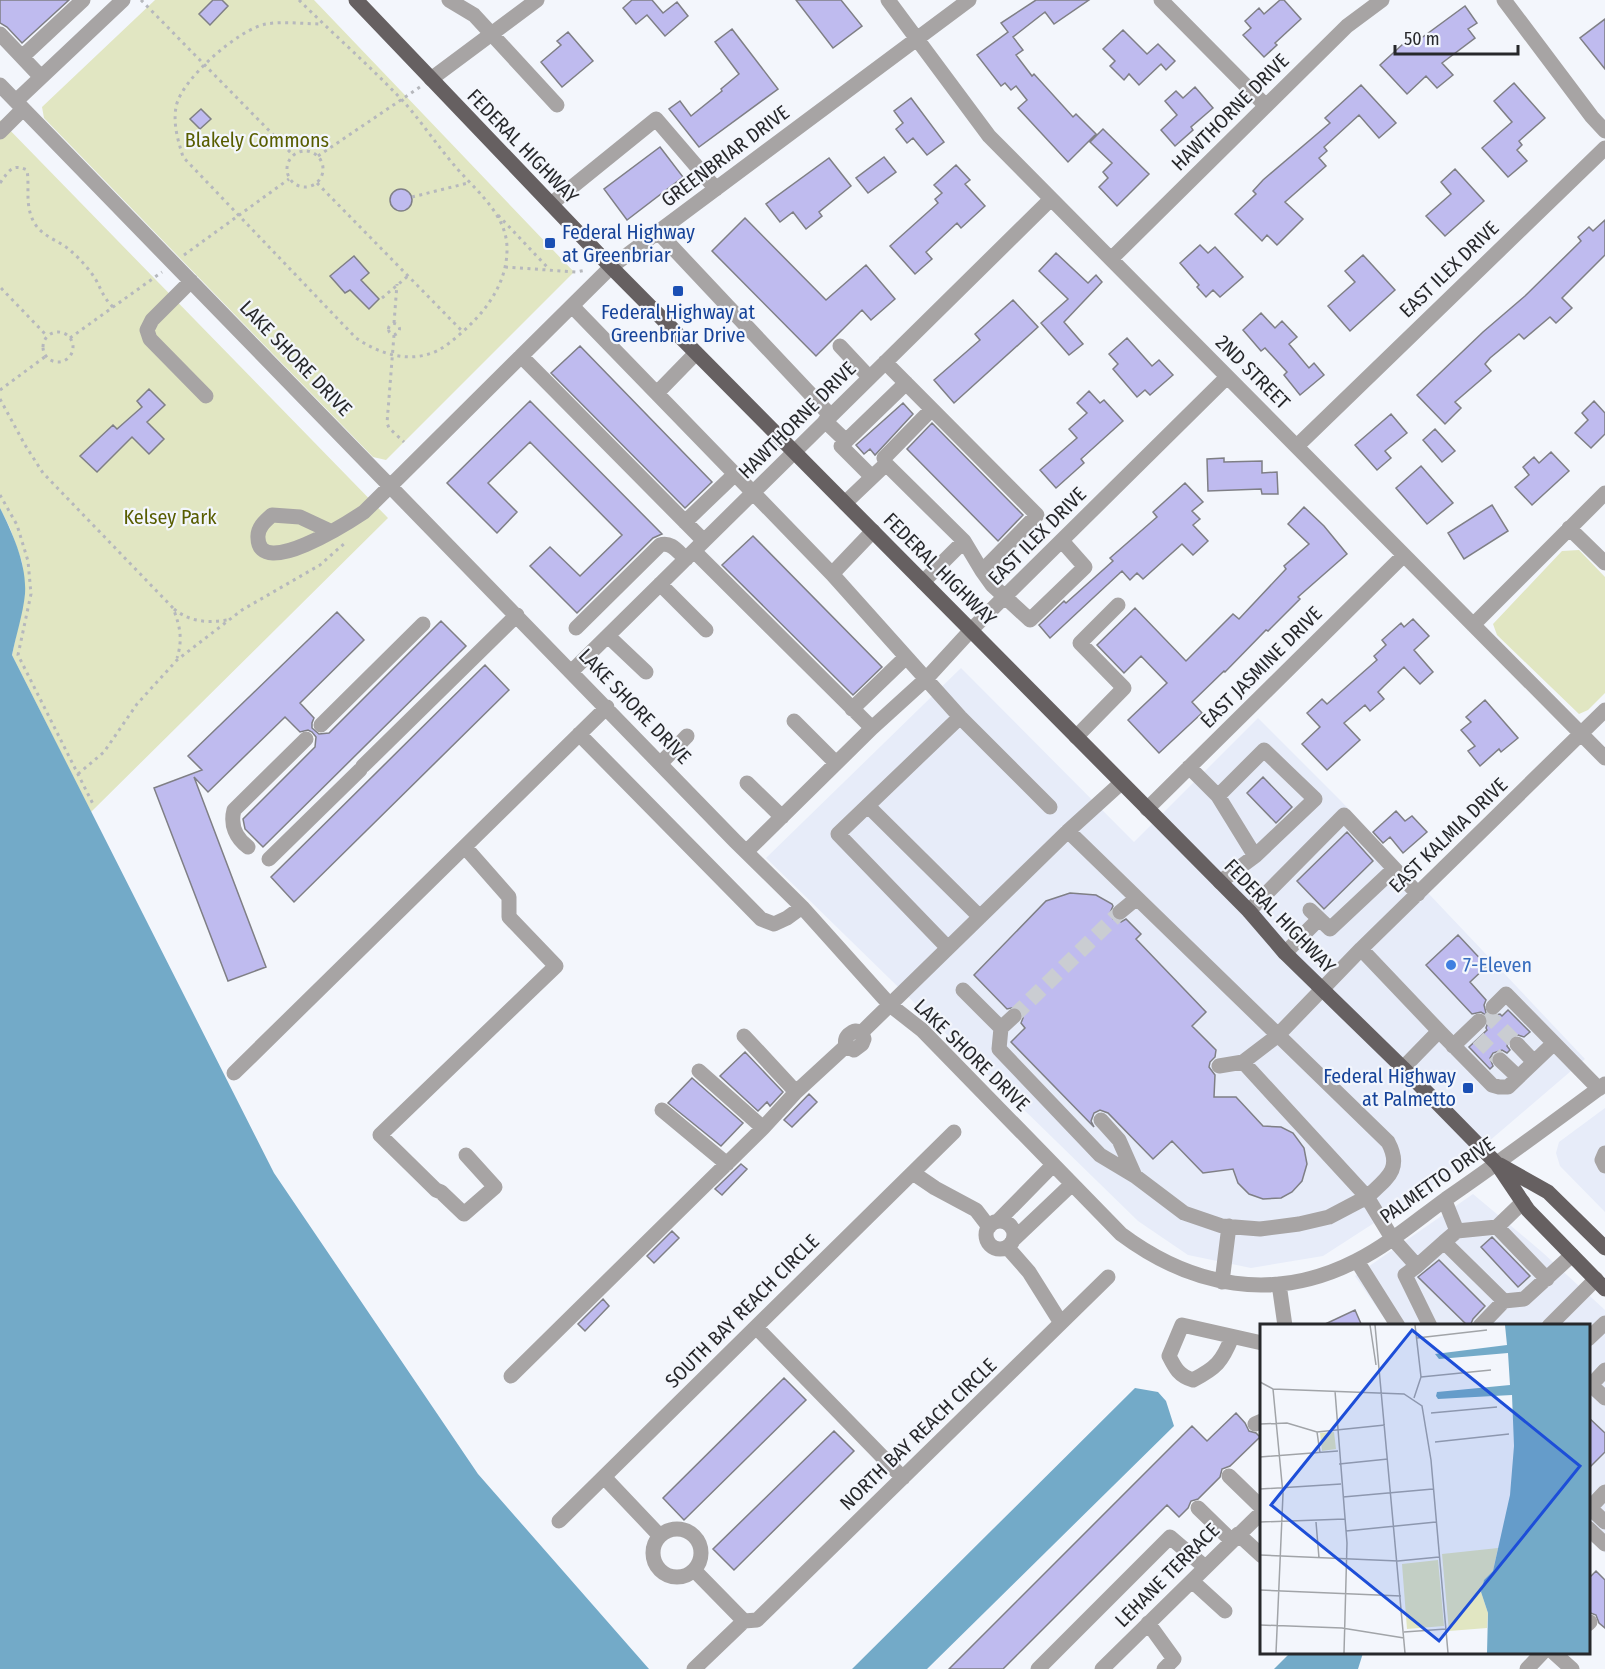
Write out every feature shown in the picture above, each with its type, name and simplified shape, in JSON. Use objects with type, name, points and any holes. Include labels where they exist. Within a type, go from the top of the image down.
[{"type":"main road","name":"FEDERAL HIGHWAY","points":[[356,0],[611,267],[1249,911],[1322,990],[1497,1164],[1528,1210],[1600,1284]]},
{"type":"main road","name":"FEDERAL HIGHWAY","points":[[1497,1164],[1548,1192],[1605,1248]]},
{"type":"street","points":[[22,57],[83,0]]},
{"type":"street","points":[[0,132],[41,77],[123,0]]},
{"type":"street","points":[[449,0],[474,15],[557,105]]},
{"type":"street","points":[[431,79],[537,0]]},
{"type":"street","name":"2ND STREET","points":[[888,0],[989,136],[1605,758]]},
{"type":"street","name":"GREENBRIAR DRIVE","points":[[330,531],[345,525],[364,512],[611,267],[969,0]]},
{"type":"street","points":[[1161,0],[1266,106]]},
{"type":"street","name":"HAWTHORNE DRIVE","points":[[1111,259],[1347,26],[1382,0]]},
{"type":"street","points":[[1504,0],[1605,131]]},
{"type":"street","points":[[0,34],[41,77]]},
{"type":"street","name":"LAKE SHORE DRIVE","points":[[0,85],[802,907],[890,1005],[922,1030],[1121,1234],[1144,1251],[1177,1268],[1222,1282],[1250,1285],[1279,1284]]},
{"type":"street","points":[[551,204],[657,119],[716,189]]},
{"type":"street","name":"EAST ILEX DRIVE","points":[[1297,446],[1605,148]]},
{"type":"street","name":"HAWTHORNE DRIVE","points":[[572,671],[1051,199]]},
{"type":"street","points":[[658,232],[828,418],[846,441]]},
{"type":"street","points":[[191,281],[152,320],[147,330],[150,339],[206,396]]},
{"type":"street","points":[[572,306],[832,574],[960,717],[1050,807]]},
{"type":"street","points":[[840,346],[870,377]]},
{"type":"street","points":[[657,393],[696,353]]},
{"type":"street","points":[[521,356],[685,522],[694,550],[872,728]]},
{"type":"street","points":[[885,362],[1036,516],[982,571]]},
{"type":"street","name":"EAST ILEX DRIVE","points":[[747,851],[872,728],[926,679],[971,630],[1227,377]]},
{"type":"street","points":[[872,477],[841,446],[906,383]]},
{"type":"street","points":[[931,410],[884,458],[886,464],[964,541],[992,585],[1030,620],[1085,567],[1062,541]]},
{"type":"street","points":[[845,503],[886,464]]},
{"type":"street","points":[[685,522],[735,474]]},
{"type":"street","points":[[1473,626],[1605,493]]},
{"type":"street","points":[[1569,528],[1605,563]]},
{"type":"street","points":[[832,574],[873,531]]},
{"type":"street","points":[[923,582],[964,541]]},
{"type":"street","points":[[576,628],[660,545],[665,543],[694,550]]},
{"type":"street","name":"EAST JASMINE DRIVE","points":[[1147,809],[1404,555]]},
{"type":"street","points":[[660,584],[706,630]]},
{"type":"street","points":[[1076,737],[1124,688],[1080,643],[1118,604]]},
{"type":"street","points":[[269,859],[517,615]]},
{"type":"street","points":[[321,724],[423,624]]},
{"type":"street","points":[[608,636],[646,672]]},
{"type":"street","points":[[852,709],[906,657]]},
{"type":"street","points":[[234,1073],[607,707]]},
{"type":"street","name":"EAST KALMIA DRIVE","points":[[1243,1062],[1277,1036],[1361,949],[1605,710]]},
{"type":"street","points":[[948,948],[838,834],[869,807],[960,717]]},
{"type":"street","points":[[794,721],[836,763]]},
{"type":"street","points":[[579,734],[761,919],[774,924],[802,907]]},
{"type":"street","points":[[661,763],[687,736]]},
{"type":"street","points":[[248,847],[234,830],[232,817],[234,810],[306,739]]},
{"type":"street","points":[[1218,796],[1264,750],[1314,799],[1255,856],[1220,882]]},
{"type":"street","points":[[1189,767],[1218,796],[1255,856]]},
{"type":"street","points":[[747,783],[782,817]]},
{"type":"street","points":[[511,1376],[727,1164],[796,1092],[846,1046],[854,1050],[861,1046],[864,1040],[862,1032],[1068,831],[1121,783]]},
{"type":"street","points":[[869,807],[980,917]]},
{"type":"street","points":[[1249,911],[1344,815],[1418,894]]},
{"type":"street","points":[[1014,1016],[1001,1028],[999,1049],[1100,1155],[1136,1176],[1184,1213],[1222,1226],[1260,1228],[1299,1224],[1329,1217],[1367,1197],[1390,1176],[1394,1153],[1388,1142],[1068,831]]},
{"type":"street","points":[[465,847],[509,897],[509,916],[555,966],[380,1135],[436,1191],[441,1192],[464,1214],[495,1187],[466,1155]]},
{"type":"street","points":[[1285,952],[1314,914],[1330,929],[1394,869]]},
{"type":"street","points":[[1120,912],[1137,897]]},
{"type":"street","points":[[1361,949],[1492,1085],[1508,1087],[1554,1043]]},
{"type":"street","points":[[963,990],[1001,1028]]},
{"type":"street","points":[[1493,1007],[1506,994],[1554,1043],[1602,1086]]},
{"type":"street","points":[[1453,1046],[1475,1029]]},
{"type":"street","points":[[1403,1068],[1439,1031]]},
{"type":"street","points":[[744,1036],[796,1092]]},
{"type":"street","points":[[1517,1044],[1534,1062]]},
{"type":"street","points":[[1500,1060],[1518,1077]]},
{"type":"street","points":[[1220,1066],[1243,1062],[1367,1197],[1392,1238],[1417,1266]]},
{"type":"street","points":[[699,1071],[763,1128]]},
{"type":"street","name":"PALMETTO DRIVE","points":[[1279,1284],[1331,1272],[1357,1261],[1497,1164],[1602,1086]]},
{"type":"street","points":[[662,1110],[727,1164]]},
{"type":"street","points":[[1101,1120],[1119,1140],[1136,1176]]},
{"type":"street","name":"SOUTH BAY REACH CIRCLE","points":[[559,1521],[954,1131]]},
{"type":"street","points":[[1605,1154],[1602,1160],[1605,1166]]},
{"type":"street","points":[[1053,1165],[994,1224],[986,1234],[989,1244],[996,1248],[1010,1243],[1072,1184]]},
{"type":"street","points":[[913,1173],[994,1224],[1010,1225],[1013,1233],[1010,1243],[1061,1323]]},
{"type":"street","points":[[1445,1201],[1457,1231]]},
{"type":"street","points":[[1429,1324],[1406,1275],[1457,1231],[1497,1227],[1523,1202]]},
{"type":"street","points":[[1222,1282],[1229,1226]]},
{"type":"street","points":[[1497,1227],[1547,1279]]},
{"type":"street","points":[[1444,1242],[1504,1301]]},
{"type":"street","points":[[1482,1324],[1504,1301],[1524,1299],[1572,1255]]},
{"type":"street","points":[[1357,1261],[1397,1324]]},
{"type":"street","name":"NORTH BAY REACH CIRCLE","points":[[694,1669],[750,1621],[903,1478],[1108,1277]]},
{"type":"street","points":[[1279,1284],[1285,1324]]},
{"type":"street","points":[[1551,1324],[1600,1284]]},
{"type":"street","points":[[1590,1337],[1605,1323]]},
{"type":"street","points":[[756,1327],[903,1478]]},
{"type":"street","points":[[1232,1337],[1260,1343]]},
{"type":"street","points":[[1605,1370],[1592,1384],[1605,1398]]},
{"type":"street","points":[[1229,1476],[1260,1508]]},
{"type":"street","points":[[604,1477],[660,1536]]},
{"type":"street","points":[[1590,1508],[1605,1492]]},
{"type":"street","points":[[1198,1508],[1260,1555]]},
{"type":"street","points":[[1590,1510],[1605,1522]]},
{"type":"street","name":"LEHANE TERRACE","points":[[1102,1669],[1260,1512]]},
{"type":"street","points":[[673,1529],[688,1531],[694,1536],[699,1542],[701,1557],[694,1570],[674,1577],[660,1570],[653,1550],[660,1536],[673,1529]]},
{"type":"street","points":[[1590,1530],[1605,1544]]},
{"type":"street","points":[[1038,1669],[1170,1537],[1205,1567]]},
{"type":"street","points":[[694,1570],[750,1621]]},
{"type":"street","points":[[1192,1581],[1226,1611]]},
{"type":"street","points":[[1148,1623],[1174,1659],[1164,1669]]},
{"type":"street","points":[[1527,1669],[1542,1654]]},
{"type":"path","points":[[141,0],[293,155]]},
{"type":"path","points":[[299,0],[402,101],[468,183],[549,269]]},
{"type":"path","points":[[322,24],[265,24],[238,37],[205,66],[186,85],[176,105],[175,130],[183,157],[356,338],[372,350],[391,356],[412,357],[430,354],[447,345],[480,314],[492,299],[503,277],[507,245],[496,213]]},
{"type":"path","points":[[318,156],[402,101],[431,79]]},
{"type":"path","points":[[307,151],[318,156],[323,167],[317,183],[304,187],[290,179],[287,168],[293,155],[307,151]]},
{"type":"path","points":[[0,183],[13,167],[18,166],[27,170],[29,180],[27,205],[35,224],[45,235],[70,250],[95,279],[102,296],[113,307]]},
{"type":"path","points":[[317,183],[462,331]]},
{"type":"path","points":[[412,197],[468,183]]},
{"type":"path","points":[[505,267],[576,272],[611,267]]},
{"type":"path","points":[[382,298],[408,276]]},
{"type":"path","points":[[397,284],[394,323],[399,328],[398,333],[394,335],[391,356],[387,423],[389,428],[404,442]]},
{"type":"path","points":[[1,288],[47,337]]},
{"type":"path","points":[[394,323],[388,328],[389,332],[394,335]]},
{"type":"path","points":[[56,332],[65,334],[71,340],[72,350],[68,358],[54,362],[46,356],[43,346],[47,337],[56,332]]},
{"type":"path","points":[[0,390],[46,356]]},
{"type":"path","points":[[0,399],[25,446],[43,473],[173,608],[183,616],[195,621],[228,620]]},
{"type":"path","points":[[0,495],[17,525],[28,561],[31,594],[18,655],[94,806]]},
{"type":"path","points":[[78,774],[104,753],[137,704],[177,660],[242,610],[320,565],[351,538]]},
{"type":"path","points":[[173,608],[181,628],[182,645],[177,660]]},
{"type":"shaded area","points":[[961,668],[1134,842],[1258,718],[1341,801],[1585,1059],[1453,1172],[1323,1256],[1251,1268],[1188,1255],[1138,1221],[766,858]]},
{"type":"shaded area","points":[[1605,1108],[1605,1212],[1560,1166],[1556,1153],[1559,1142]]},
{"type":"shaded area","points":[[1473,1194],[1542,1252],[1605,1310],[1605,1553],[1590,1539],[1590,1324],[1388,1324],[1355,1276]]},
{"type":"green space","name":"Blakely Commons","points":[[155,0],[314,0],[574,272],[386,460],[373,457],[44,118],[42,107]]},
{"type":"green space","name":"Kelsey Park","points":[[0,120],[388,518],[91,812],[12,655],[25,593],[22,562],[0,508]]},
{"type":"green space","points":[[1579,550],[1605,577],[1605,693],[1588,710],[1579,714],[1497,635],[1493,624],[1562,551]]},
{"type":"water","points":[[0,508],[18,550],[25,583],[23,609],[12,655],[274,1173],[478,1474],[649,1669],[0,1669]]},
{"type":"water","points":[[1135,1388],[1158,1392],[1166,1401],[1174,1426],[927,1669],[852,1669]]},
{"type":"water","points":[[1289,1654],[1363,1654],[1358,1669],[1274,1669]]},
{"type":"building","points":[[0,0],[69,0],[22,43],[0,23]]},
{"type":"building","points":[[213,0],[222,0],[228,6],[210,25],[199,14]]},
{"type":"building","points":[[632,0],[652,0],[663,13],[677,2],[688,16],[665,36],[647,15],[636,24],[623,8]]},
{"type":"building","points":[[796,0],[841,0],[862,26],[833,48]]},
{"type":"building","points":[[1036,0],[1089,0],[1054,24],[1045,12],[1013,37],[1023,50],[1016,55],[1032,76],[1034,74],[1073,117],[1076,114],[1096,134],[1068,162],[1018,108],[1027,100],[1016,86],[1011,90],[1005,83],[1001,86],[977,55],[1008,32],[1001,23]]},
{"type":"building","points":[[1280,0],[1284,0],[1301,19],[1275,43],[1277,45],[1264,57],[1243,35],[1251,28],[1245,21],[1259,8],[1264,14]]},
{"type":"building","points":[[1465,6],[1477,23],[1468,29],[1475,38],[1442,63],[1453,75],[1437,88],[1426,76],[1407,94],[1380,65],[1415,33],[1420,39]]},
{"type":"building","points":[[1605,19],[1605,69],[1580,38]]},
{"type":"building","points":[[732,29],[778,89],[699,147],[669,109],[680,101],[691,116],[739,74],[715,42]]},
{"type":"building","points":[[1123,30],[1147,54],[1158,44],[1175,61],[1166,70],[1161,64],[1139,85],[1129,74],[1124,80],[1110,66],[1115,61],[1103,49]]},
{"type":"building","points":[[568,32],[593,61],[562,87],[541,62],[561,45],[557,41]]},
{"type":"building","points":[[1514,83],[1545,118],[1519,141],[1522,145],[1517,150],[1527,161],[1508,177],[1482,148],[1512,122],[1494,101]]},
{"type":"building","points":[[1361,85],[1396,123],[1379,138],[1359,115],[1324,147],[1327,151],[1319,158],[1326,166],[1285,202],[1303,219],[1277,245],[1267,235],[1262,241],[1235,214],[1256,194],[1253,191],[1263,180],[1330,123],[1325,118]]},
{"type":"building","points":[[1195,87],[1213,108],[1191,127],[1193,130],[1175,146],[1161,130],[1177,115],[1165,101],[1176,91],[1183,98]]},
{"type":"building","points":[[911,98],[944,142],[927,155],[913,138],[907,143],[896,129],[903,123],[894,111]]},
{"type":"building","points":[[201,109],[211,119],[200,129],[190,119]]},
{"type":"building","points":[[1103,129],[1149,174],[1117,206],[1099,187],[1108,178],[1103,172],[1112,163],[1090,142]]},
{"type":"building","points":[[660,147],[683,177],[627,220],[604,189]]},
{"type":"building","points":[[884,157],[896,172],[868,193],[856,178]]},
{"type":"building","points":[[829,158],[851,186],[819,212],[822,216],[806,229],[793,212],[780,222],[766,204]]},
{"type":"building","points":[[956,165],[970,180],[965,184],[985,206],[961,228],[957,223],[926,252],[932,259],[915,274],[890,246],[938,203],[935,199],[942,193],[934,185]]},
{"type":"building","points":[[1455,169],[1484,201],[1445,236],[1426,216],[1451,194],[1441,182]]},
{"type":"building","points":[[401,189],[409,192],[412,200],[409,208],[401,211],[393,208],[390,200],[393,192]]},
{"type":"building","points":[[745,218],[826,300],[866,265],[895,299],[871,320],[862,310],[816,356],[712,251]]},
{"type":"building","points":[[1605,220],[1605,255],[1562,298],[1572,308],[1556,323],[1550,317],[1524,339],[1519,334],[1490,358],[1485,364],[1491,371],[1455,402],[1461,408],[1445,424],[1417,395],[1483,332],[1525,296],[1581,241],[1578,237],[1589,227],[1593,231]]},
{"type":"building","points":[[1200,245],[1208,253],[1215,247],[1243,277],[1220,297],[1213,290],[1206,297],[1180,263]]},
{"type":"building","points":[[1056,253],[1088,283],[1096,275],[1102,282],[1064,322],[1083,344],[1069,355],[1041,323],[1068,299],[1039,271]]},
{"type":"building","points":[[1363,255],[1395,290],[1350,331],[1328,306],[1355,282],[1345,271]]},
{"type":"building","points":[[354,256],[369,273],[361,280],[379,299],[369,309],[350,290],[345,293],[330,276]]},
{"type":"building","points":[[1013,300],[1038,327],[954,403],[934,380],[980,340],[975,334]]},
{"type":"building","points":[[1261,313],[1275,328],[1282,321],[1297,337],[1289,344],[1309,368],[1314,363],[1324,375],[1300,395],[1284,375],[1287,372],[1265,348],[1261,351],[1243,330]]},
{"type":"building","points":[[1127,338],[1152,366],[1159,360],[1173,375],[1150,395],[1145,390],[1137,397],[1113,369],[1118,364],[1109,354]]},
{"type":"building","points":[[580,346],[712,482],[685,508],[551,373]]},
{"type":"building","points":[[149,389],[165,405],[147,422],[164,439],[149,454],[132,437],[97,472],[80,456],[113,425],[117,429],[142,407],[137,401]]},
{"type":"building","points":[[1089,391],[1100,403],[1104,400],[1123,421],[1081,459],[1084,463],[1056,488],[1040,470],[1077,438],[1069,429],[1087,413],[1077,403]]},
{"type":"building","points":[[530,401],[662,534],[653,538],[577,613],[530,566],[550,547],[580,576],[622,535],[530,442],[488,483],[517,512],[497,533],[447,483]]},
{"type":"building","points":[[1594,401],[1605,413],[1605,434],[1591,448],[1575,433],[1588,420],[1582,413]]},
{"type":"building","points":[[903,403],[913,414],[875,455],[870,449],[864,454],[856,445]]},
{"type":"building","points":[[1391,414],[1407,433],[1385,451],[1391,458],[1377,470],[1355,445]]},
{"type":"building","points":[[932,423],[1023,515],[998,541],[907,449]]},
{"type":"building","points":[[1435,429],[1455,451],[1442,462],[1423,440]]},
{"type":"building","points":[[1551,452],[1569,471],[1532,505],[1515,487],[1529,475],[1523,467],[1534,457],[1539,463]]},
{"type":"building","points":[[1224,458],[1224,462],[1262,461],[1262,473],[1277,472],[1278,494],[1262,494],[1261,489],[1208,491],[1207,459]]},
{"type":"building","points":[[1421,466],[1453,503],[1427,524],[1396,488]]},
{"type":"building","points":[[1185,483],[1203,502],[1192,511],[1200,519],[1193,525],[1208,541],[1193,555],[1182,544],[1143,579],[1137,573],[1130,580],[1122,571],[1050,638],[1039,625],[1113,561],[1110,558],[1157,517],[1153,512]]},
{"type":"building","points":[[1492,505],[1508,531],[1464,559],[1448,533]]},
{"type":"building","points":[[1304,507],[1324,526],[1347,554],[1298,597],[1300,599],[1268,631],[1266,630],[1192,702],[1202,713],[1159,753],[1128,720],[1167,683],[1141,656],[1124,673],[1097,645],[1135,608],[1186,661],[1233,614],[1239,619],[1286,569],[1284,566],[1309,544],[1288,524]]},
{"type":"building","points":[[753,536],[882,667],[853,695],[722,565]]},
{"type":"building","points":[[337,612],[364,640],[300,703],[314,718],[312,728],[319,734],[329,733],[441,621],[466,646],[263,847],[245,829],[243,819],[315,747],[316,737],[312,732],[308,730],[300,732],[285,717],[208,792],[194,777],[266,967],[228,981],[154,788],[202,770],[188,756]]},
{"type":"building","points":[[1413,619],[1429,636],[1414,650],[1433,672],[1420,684],[1404,667],[1378,692],[1384,699],[1370,711],[1365,705],[1344,723],[1360,740],[1327,770],[1302,744],[1320,727],[1307,713],[1322,699],[1327,704],[1377,660],[1374,656],[1386,645],[1382,640],[1401,623],[1404,627]]},
{"type":"building","points":[[485,665],[509,690],[294,902],[271,877]]},
{"type":"building","points":[[1485,700],[1518,738],[1501,752],[1499,749],[1480,766],[1468,751],[1475,746],[1461,730],[1471,722],[1466,717]]},
{"type":"building","points":[[1263,777],[1292,807],[1276,823],[1247,793]]},
{"type":"building","points":[[1396,811],[1405,821],[1412,816],[1427,832],[1403,853],[1390,837],[1383,843],[1373,832]]},
{"type":"building","points":[[1347,832],[1373,861],[1324,909],[1297,881]]},
{"type":"building","points":[[1070,893],[1096,895],[1112,904],[1110,913],[1113,919],[1121,922],[1126,919],[1141,934],[1136,939],[1206,1012],[1192,1026],[1216,1050],[1209,1067],[1215,1075],[1214,1097],[1236,1097],[1263,1126],[1281,1127],[1293,1133],[1304,1148],[1307,1164],[1302,1181],[1292,1192],[1281,1198],[1263,1199],[1249,1194],[1238,1183],[1233,1169],[1203,1173],[1172,1141],[1153,1159],[1108,1113],[1100,1110],[1094,1113],[1091,1121],[1094,1127],[1011,1042],[1025,1028],[1021,1023],[1022,1010],[1016,1007],[1007,1009],[974,975],[1046,901]]},
{"type":"building","points":[[1458,935],[1487,966],[1470,982],[1486,1000],[1484,1005],[1486,1013],[1491,1016],[1500,1014],[1502,1016],[1508,1010],[1530,1032],[1524,1037],[1515,1034],[1510,1037],[1507,1046],[1510,1050],[1507,1053],[1502,1050],[1493,1053],[1490,1058],[1493,1066],[1490,1069],[1469,1047],[1487,1030],[1489,1019],[1481,1012],[1472,1014],[1426,965]]},
{"type":"building","points":[[745,1052],[783,1092],[770,1106],[767,1102],[758,1111],[720,1076]]},
{"type":"building","points":[[692,1078],[743,1123],[721,1146],[668,1103]]},
{"type":"building","points":[[809,1094],[817,1102],[792,1127],[784,1120]]},
{"type":"building","points":[[741,1164],[747,1169],[722,1195],[715,1189]]},
{"type":"building","points":[[672,1231],[679,1238],[654,1263],[647,1256]]},
{"type":"building","points":[[1492,1237],[1530,1276],[1518,1287],[1481,1247]]},
{"type":"building","points":[[1439,1260],[1485,1306],[1471,1324],[1466,1324],[1418,1277]]},
{"type":"building","points":[[603,1299],[609,1306],[585,1331],[578,1324]]},
{"type":"building","points":[[1355,1310],[1361,1324],[1325,1324]]},
{"type":"building","points":[[784,1378],[806,1400],[684,1520],[663,1498]]},
{"type":"building","points":[[1236,1413],[1249,1431],[1260,1437],[1230,1466],[1222,1469],[1220,1477],[1198,1499],[1191,1501],[1179,1517],[1167,1505],[1003,1669],[949,1669],[1192,1426],[1207,1441]]},
{"type":"building","points":[[1590,1419],[1605,1433],[1605,1452],[1590,1467]]},
{"type":"building","points":[[834,1431],[854,1451],[734,1570],[713,1549]]},
{"type":"building","points":[[1596,1571],[1605,1580],[1605,1628],[1599,1623],[1596,1615],[1590,1613],[1590,1577]]},
{"type":"tunnel","points":[[1014,1016],[1120,912]]},
{"type":"tunnel","points":[[1486,1013],[1517,1044]]},
{"type":"tunnel","points":[[1478,1038],[1500,1060]]},
{"type":"place","name":"Federal Highway at Greenbriar","points":[[550,243]]},
{"type":"place","name":"Federal Highway at Greenbriar Drive","points":[[678,291]]},
{"type":"place","name":"7-Eleven","points":[[1451,965]]},
{"type":"place","name":"Federal Highway at Palmetto","points":[[1468,1088]]}]
